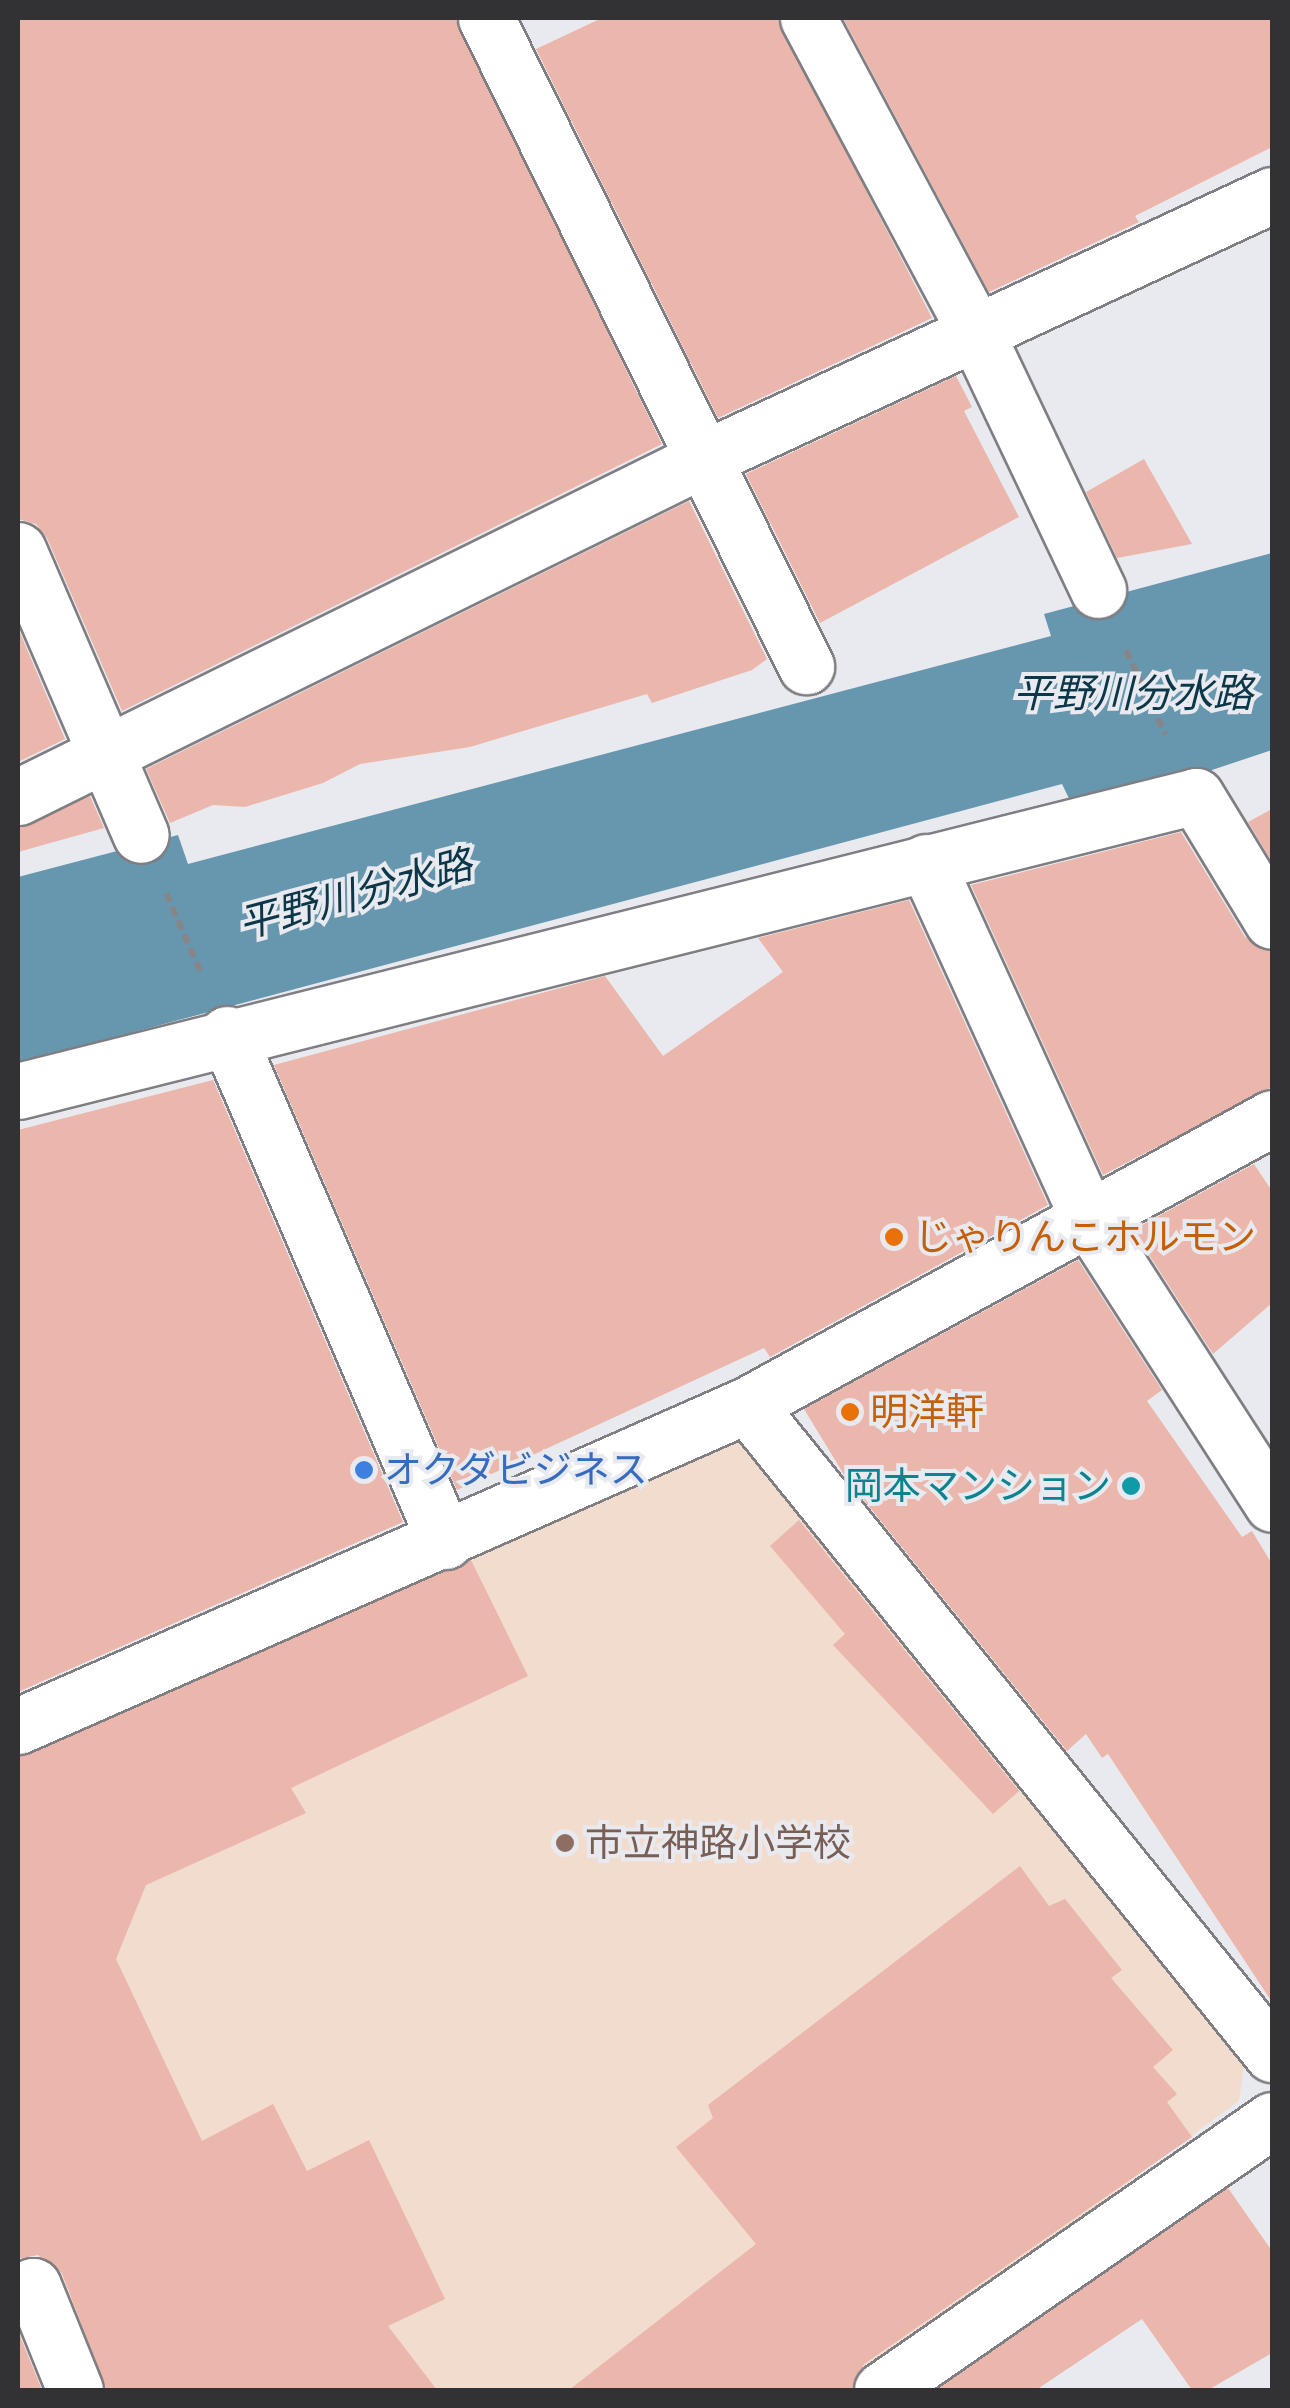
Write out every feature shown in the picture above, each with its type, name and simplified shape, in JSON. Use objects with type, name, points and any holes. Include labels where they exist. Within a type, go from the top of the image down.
[{"type":"street","points":[[486,18],[806,666]]},
{"type":"street","points":[[808,18],[978,336],[1098,590]]},
{"type":"street","points":[[18,797],[703,459],[978,336],[1272,195]]},
{"type":"street","points":[[18,550],[142,836]]},
{"type":"street","points":[[18,1091],[227,1034],[1196,796],[1272,921]]},
{"type":"street","points":[[926,862],[1088,1218],[1272,1504]]},
{"type":"street","points":[[227,1034],[445,1541]]},
{"type":"street","points":[[18,1726],[445,1541],[480,1517],[747,1405],[1272,1118]]},
{"type":"street","points":[[747,1405],[1272,2054]]},
{"type":"street","points":[[882,2390],[1272,2120]]},
{"type":"street","points":[[18,2292],[33,2286],[75,2390]]},
{"type":"path","points":[[1098,590],[1172,751]]},
{"type":"path","points":[[142,836],[227,1034]]},
{"type":"shaded area","name":"市立神路小学校","points":[[744,1427],[1247,2044],[1239,2101],[846,2390],[111,2390],[18,2203],[18,1942],[74,1911],[18,1775],[18,1751]]},
{"type":"water","name":"平野川分水路","points":[[1272,553],[1272,750],[1077,815],[1062,784],[18,1063],[18,877],[178,835],[188,864],[1051,636],[1044,614]]},
{"type":"building","points":[[18,18],[455,18],[662,444],[122,711],[47,538],[36,524],[18,519]]},
{"type":"building","points":[[602,18],[777,18],[932,318],[718,418],[536,49]]},
{"type":"building","points":[[843,18],[1272,18],[1272,147],[1135,216],[1139,222],[989,292]]},
{"type":"building","points":[[956,376],[972,407],[964,411],[1019,517],[820,623],[746,474]]},
{"type":"building","points":[[1144,459],[1192,544],[1117,558],[1086,492]]},
{"type":"building","points":[[689,501],[767,659],[752,670],[652,703],[647,694],[470,747],[360,764],[323,783],[245,807],[213,805],[170,823],[146,769]]},
{"type":"building","points":[[18,628],[65,739],[18,762]]},
{"type":"building","points":[[90,796],[104,828],[18,852],[18,828]]},
{"type":"building","points":[[1272,809],[1272,862],[1248,822]]},
{"type":"building","points":[[1181,832],[1245,937],[1272,952],[1272,1087],[1103,1175],[971,885]]},
{"type":"building","points":[[909,900],[1048,1205],[770,1357],[764,1348],[457,1490],[274,1065],[605,976],[663,1056],[783,972],[758,938]]},
{"type":"building","points":[[213,1080],[403,1522],[18,1692],[18,1130]]},
{"type":"building","points":[[1254,1164],[1272,1191],[1272,1303],[1213,1354],[1133,1230]]},
{"type":"building","points":[[1078,1260],[1162,1390],[1147,1401],[1242,1537],[1252,1531],[1272,1564],[1272,2002],[1108,1754],[1102,1758],[1086,1734],[1067,1751],[846,1478],[804,1409]]},
{"type":"building","points":[[799,1520],[1019,1791],[993,1814],[833,1645],[845,1634],[770,1546]]},
{"type":"building","points":[[471,1560],[528,1676],[291,1788],[306,1813],[146,1885],[116,1959],[202,2141],[273,2104],[307,2171],[369,2140],[445,2299],[388,2326],[437,2390],[106,2390],[62,2273],[38,2255],[18,2259],[18,1757]]},
{"type":"building","points":[[1020,1866],[1049,1906],[1065,1899],[1122,1970],[1111,1978],[1173,2050],[1153,2067],[1177,2094],[1167,2102],[1192,2137],[864,2364],[851,2390],[569,2390],[756,2244],[676,2147],[713,2118],[708,2105]]},
{"type":"building","points":[[1228,2188],[1272,2251],[1272,2353],[1208,2390],[1192,2390],[1142,2319],[1036,2390],[936,2390]]},
{"type":"building","points":[[18,2331],[42,2390],[18,2390]]},
{"type":"place","name":"じゃりんこホルモン","points":[[894,1237]]},
{"type":"place","name":"明洋軒","points":[[850,1412]]},
{"type":"place","name":"オクダビジネス","points":[[364,1470]]},
{"type":"place","name":"岡本マンション","points":[[1131,1486]]},
{"type":"place","name":"市立神路小学校","points":[[565,1843]]}]
